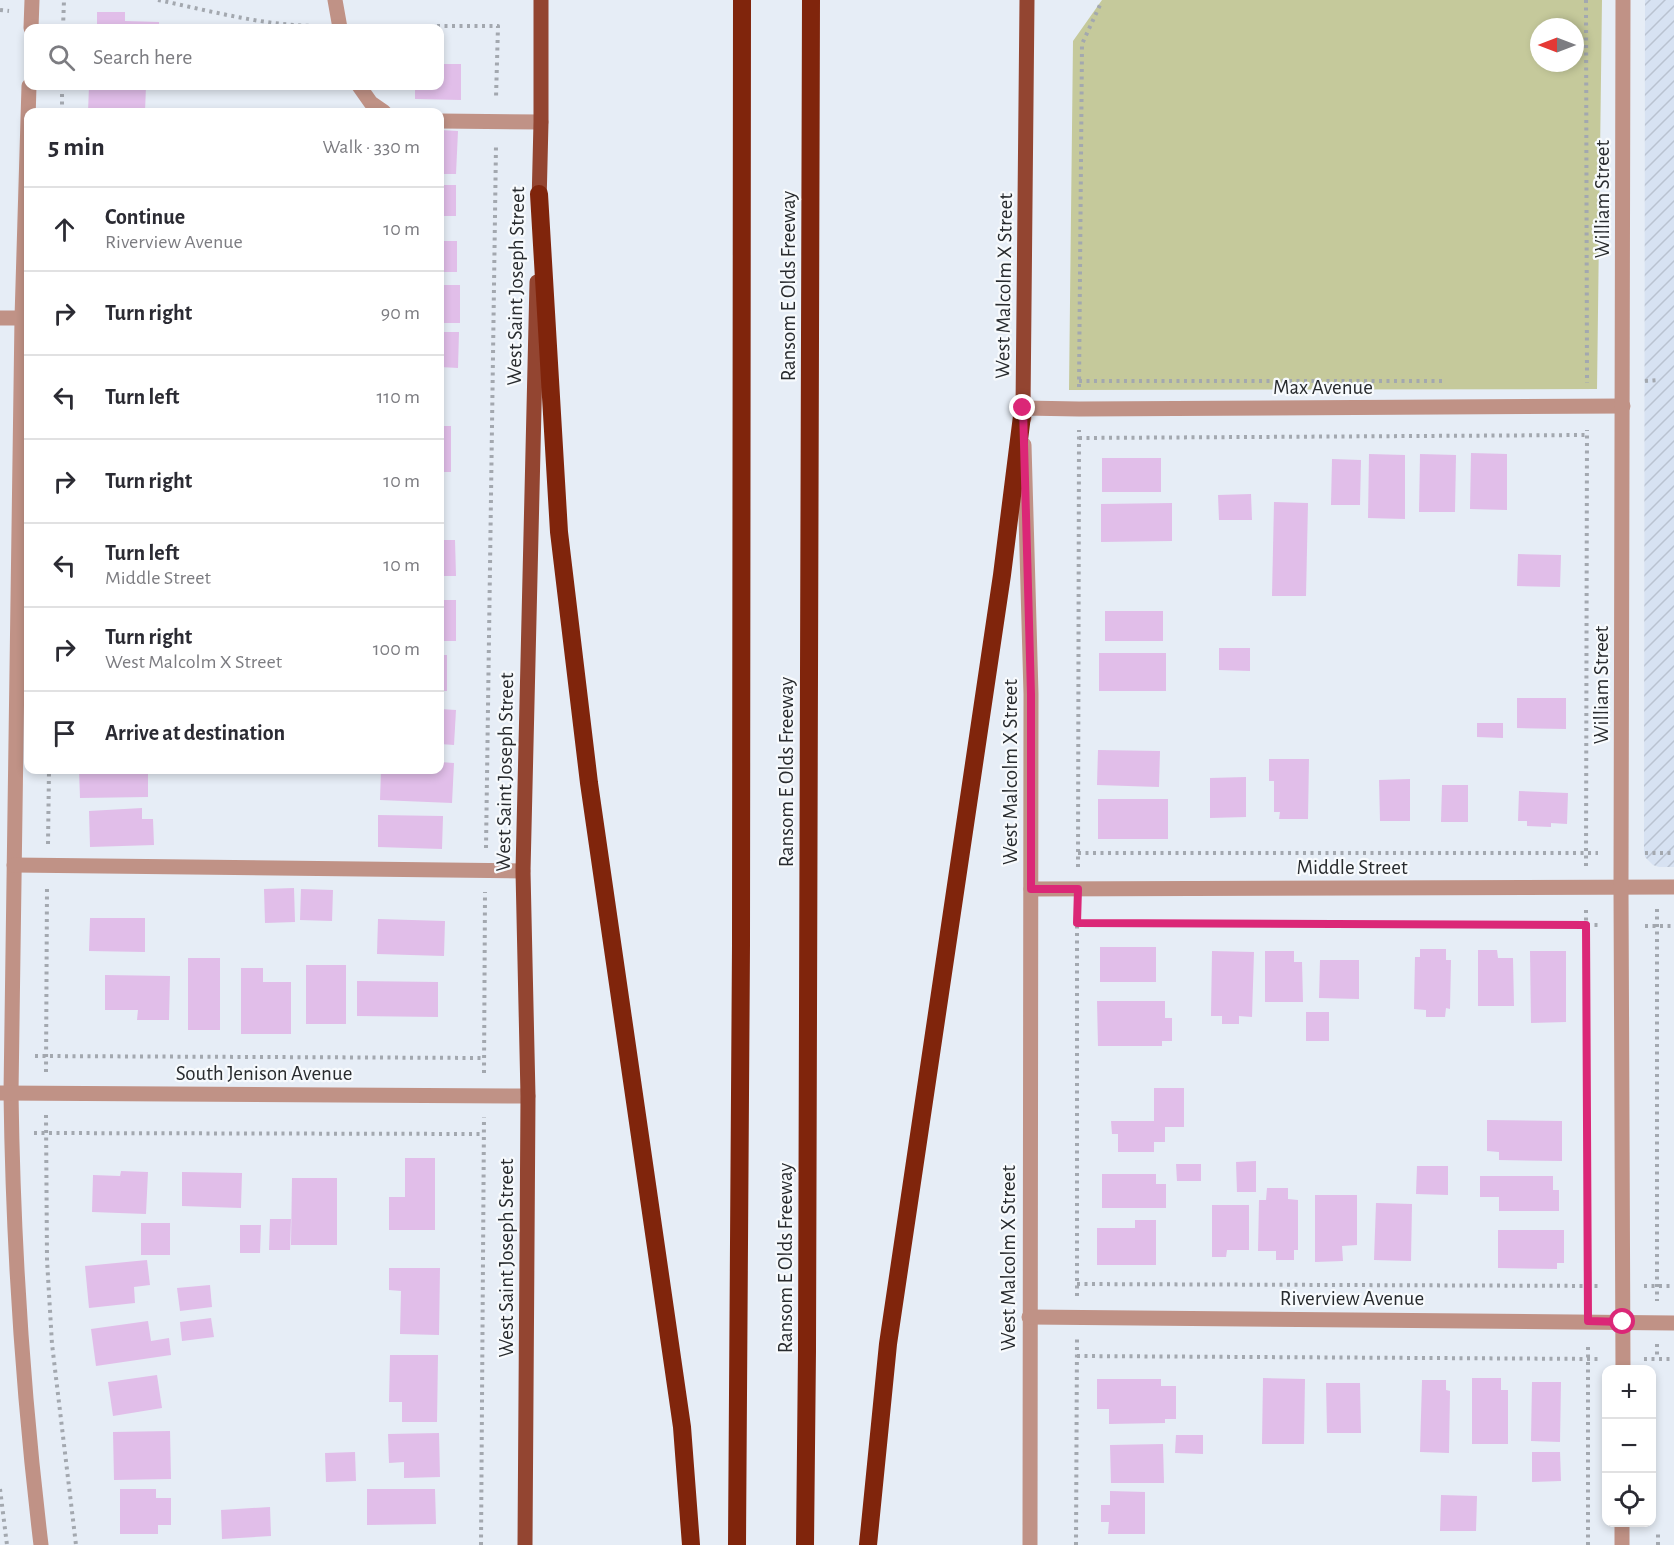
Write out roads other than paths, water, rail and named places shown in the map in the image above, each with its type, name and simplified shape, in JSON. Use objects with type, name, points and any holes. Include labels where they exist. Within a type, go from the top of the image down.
[{"type":"highway","points":[[737,1545],[741,945],[742,0]]},
{"type":"highway","name":"Ransom E Olds Freeway","points":[[805,1545],[811,0]]},
{"type":"highway","points":[[539,194],[563,573],[589,783],[682,1426],[692,1545]]},
{"type":"highway","points":[[868,1545],[888,1344],[1002,575],[1023,408]]},
{"type":"main road","name":"West Saint Joseph Street","points":[[525,1545],[528,1096],[523,871],[541,122],[541,0]]},
{"type":"main road","name":"West Malcolm X Street","points":[[1023,408],[1028,0]]},
{"type":"street","points":[[31,24],[32,0]]},
{"type":"street","points":[[335,0],[339,24]]},
{"type":"street","name":"William Street","points":[[1623,0],[1621,888],[1623,1364]]},
{"type":"street","points":[[28,108],[29,90]]},
{"type":"street","points":[[362,90],[371,103],[378,108]]},
{"type":"street","points":[[444,120],[541,122]]},
{"type":"street","points":[[24,252],[12,1056],[5,1093],[12,1133],[13,1195],[22,1347],[32,1471],[41,1545]]},
{"type":"street","points":[[0,318],[22,318]]},
{"type":"street","name":"Max Avenue","points":[[1023,408],[1079,410],[1623,406]]},
{"type":"street","name":"West Malcolm X Street","points":[[1023,408],[1031,694],[1029,1545]]},
{"type":"street","points":[[14,865],[523,871]]},
{"type":"street","name":"Middle Street","points":[[1031,889],[1674,887]]},
{"type":"street","name":"South Jenison Avenue","points":[[5,1093],[528,1096]]},
{"type":"street","name":"Riverview Avenue","points":[[1029,1317],[1674,1323]]},
{"type":"street","points":[[1622,1527],[1622,1545]]}]
